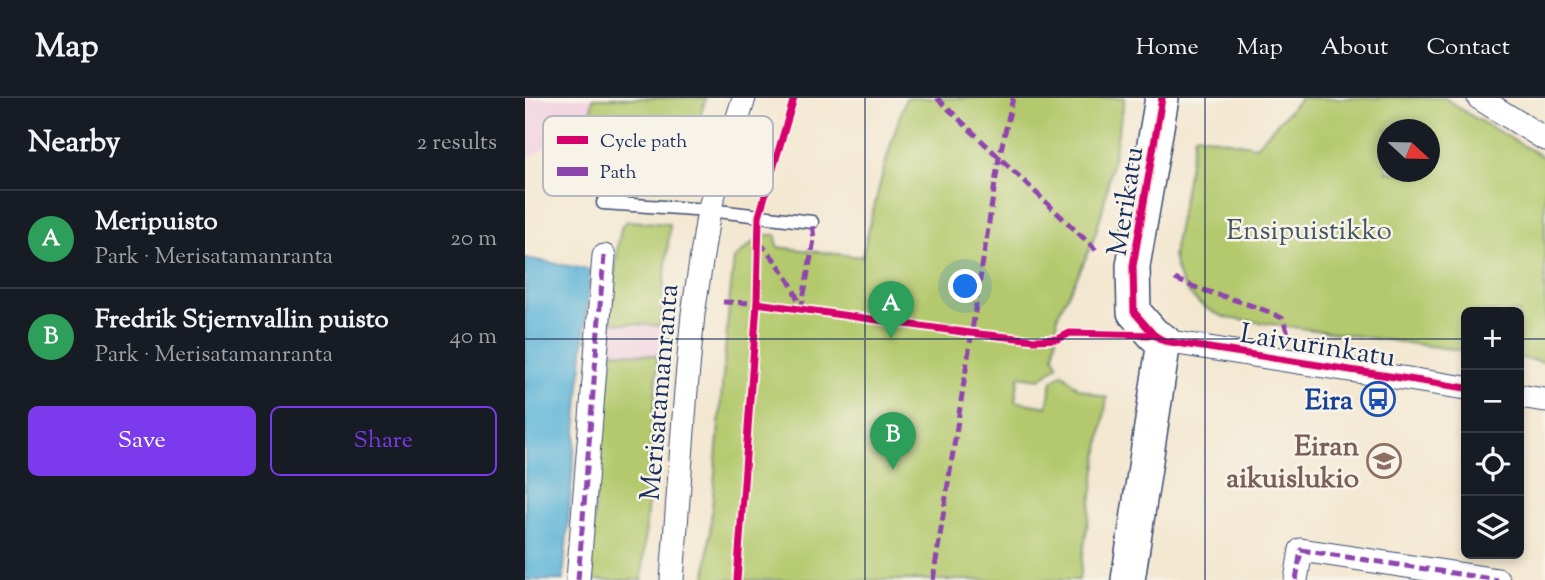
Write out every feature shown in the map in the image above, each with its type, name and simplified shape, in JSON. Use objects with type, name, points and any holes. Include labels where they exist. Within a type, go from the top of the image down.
[{"type":"street","name":"Merisatamanranta","points":[[738,116],[744,98]]},
{"type":"street","name":"Merikatu","points":[[1162,98],[1133,267],[1134,312],[1154,335],[1164,341]]},
{"type":"street","points":[[1479,98],[1545,139]]},
{"type":"street","name":"Merisatamanranta","points":[[672,580],[693,314],[713,196]]},
{"type":"street","points":[[578,580],[604,256]]},
{"type":"street","name":"Laivurinkatu","points":[[1164,341],[1461,387]]},
{"type":"street","points":[[1128,580],[1164,341]]},
{"type":"street","points":[[1524,397],[1545,400]]},
{"type":"street","points":[[1296,580],[1301,550],[1498,580]]},
{"type":"lane","points":[[603,203],[709,210],[813,222]]},
{"type":"shaded area","points":[[525,98],[593,98],[590,116],[543,116],[543,149],[525,158]]},
{"type":"shaded area","points":[[610,322],[660,326],[658,356],[607,351]]},
{"type":"green space","points":[[593,98],[706,98],[700,116],[590,116]]},
{"type":"green space","points":[[906,98],[1125,98],[1103,208],[1093,241],[1058,314],[1054,356],[1058,365],[1040,379],[1019,376],[1015,401],[1047,407],[1052,381],[1063,373],[1078,388],[1107,398],[1079,580],[706,580],[734,259],[762,235],[776,235],[777,247],[862,257],[887,157]]},
{"type":"green space","name":"Ensipuistikko","points":[[1301,98],[1445,98],[1545,158],[1545,362],[1524,359],[1524,307],[1461,307],[1461,350],[1227,318],[1206,308],[1184,287],[1173,255],[1195,135],[1256,146]]},
{"type":"green space","points":[[628,221],[670,224],[660,326],[610,322],[618,244],[622,225]]},
{"type":"green space","points":[[607,351],[658,356],[642,580],[589,580]]},
{"type":"water","points":[[525,258],[590,270],[563,580],[525,580]]},
{"type":"marked path","points":[[937,98],[1096,250]]},
{"type":"marked path","points":[[933,580],[999,158],[1013,98]]},
{"type":"marked path","points":[[801,310],[814,240],[812,222]]},
{"type":"marked path","points":[[759,242],[783,272],[800,306]]},
{"type":"marked path","points":[[578,580],[604,256]]},
{"type":"marked path","points":[[1175,279],[1282,318],[1288,333]]},
{"type":"marked path","points":[[723,302],[757,303]]},
{"type":"marked path","points":[[1296,580],[1301,550],[1498,580]]},
{"type":"cycle path","points":[[773,169],[794,98]]},
{"type":"cycle path","points":[[1162,98],[1133,266],[1134,312],[1154,335],[1164,341],[1461,387]]},
{"type":"cycle path","points":[[737,580],[757,303],[759,216],[765,196]]},
{"type":"cycle path","points":[[757,303],[1035,340],[1058,339],[1070,333],[1154,335]]},
{"type":"place","name":"Meripuisto","points":[[891,339]]},
{"type":"place","name":"Eira","points":[[1378,399]]},
{"type":"place","name":"Eiran aikuislukio","points":[[1384,461]]},
{"type":"place","name":"Fredrik Stjernvallin puisto","points":[[893,470]]}]
